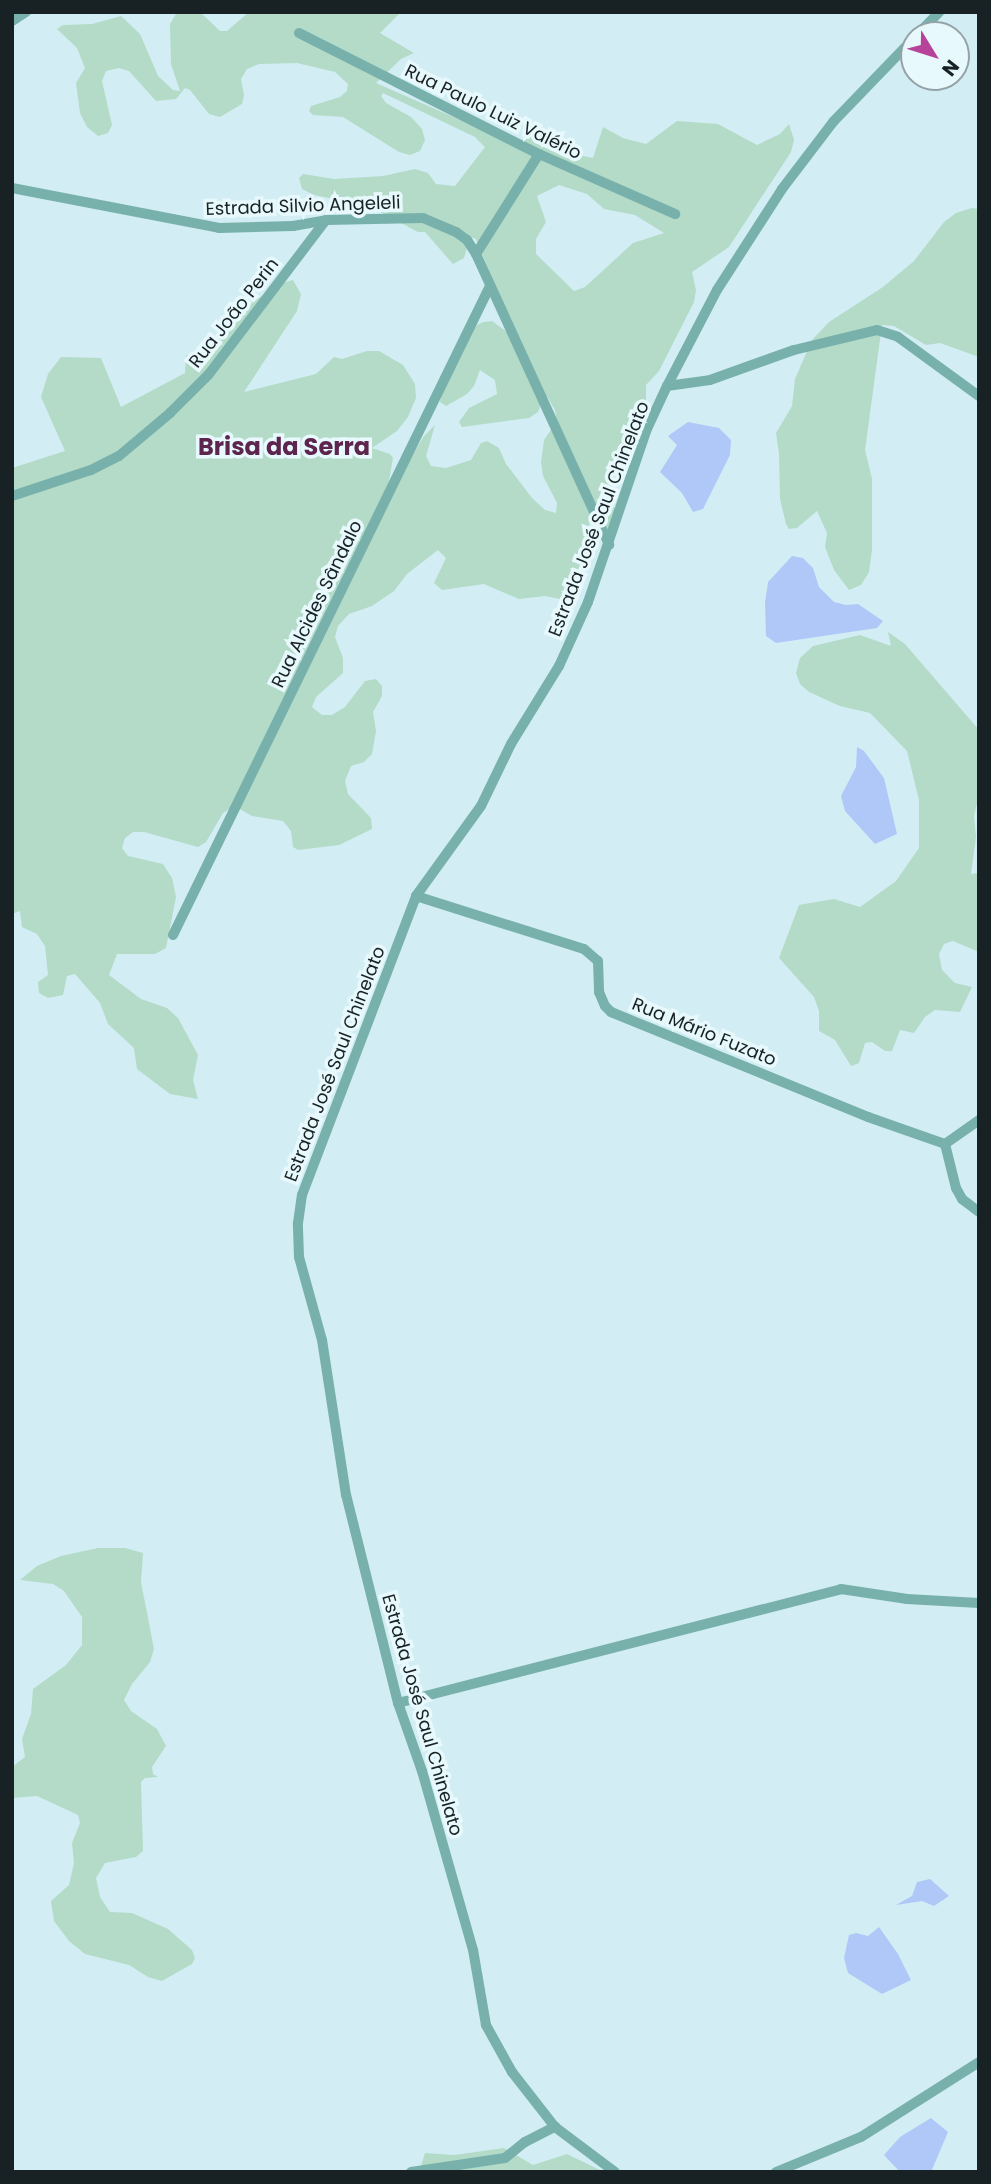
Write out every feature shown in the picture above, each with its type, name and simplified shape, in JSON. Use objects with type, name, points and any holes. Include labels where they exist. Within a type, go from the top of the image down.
[{"type":"street","points":[[12,21],[26,12]]},
{"type":"street","name":"Rua Paulo Luiz Valério","points":[[299,33],[539,154],[675,214]]},
{"type":"street","name":"Estrada José Saul Chinelato","points":[[615,2172],[555,2127],[512,2072],[486,2025],[473,1950],[422,1771],[398,1703],[346,1495],[322,1340],[299,1256],[298,1223],[302,1195],[416,896],[481,806],[511,744],[559,666],[588,602],[647,429],[667,386],[717,290],[782,189],[833,122],[900,53]]},
{"type":"street","points":[[476,254],[539,154]]},
{"type":"street","name":"Estrada Silvio Angeleli","points":[[12,188],[219,228],[293,226],[326,220],[423,218],[456,232],[467,240],[476,254],[609,545]]},
{"type":"street","name":"Rua João Perin","points":[[12,496],[91,470],[119,456],[170,412],[209,374],[326,220]]},
{"type":"street","name":"Rua Alcides Sândalo","points":[[173,936],[490,286]]},
{"type":"street","points":[[667,386],[710,380],[794,350],[877,330],[898,337],[979,396]]},
{"type":"street","name":"Rua Mário Fuzato","points":[[416,896],[584,949],[598,961],[599,992],[611,1012],[868,1117],[945,1144]]},
{"type":"street","points":[[979,1120],[945,1144],[956,1188],[962,1199],[979,1212]]},
{"type":"street","points":[[398,1703],[841,1590],[907,1599],[979,1603]]},
{"type":"street","points":[[776,2172],[861,2137],[979,2062]]},
{"type":"street","points":[[411,2172],[505,2158],[525,2142],[555,2127]]},
{"type":"green space","points":[[177,12],[200,12],[220,31],[227,31],[249,12],[401,12],[380,33],[414,53],[401,59],[376,83],[467,123],[522,142],[528,134],[569,153],[593,158],[603,127],[623,138],[646,144],[677,121],[718,124],[757,145],[780,134],[789,124],[794,140],[791,152],[729,247],[692,272],[696,290],[694,302],[659,371],[646,385],[646,406],[633,430],[630,452],[625,458],[605,467],[613,490],[617,532],[608,538],[593,521],[589,524],[579,576],[570,594],[560,599],[545,596],[519,599],[484,584],[442,590],[434,583],[446,558],[438,550],[407,574],[394,591],[372,606],[349,614],[338,626],[335,637],[343,658],[343,673],[316,697],[312,707],[322,715],[332,715],[345,707],[365,681],[376,679],[382,686],[382,696],[373,712],[376,731],[372,754],[364,762],[351,766],[345,781],[348,794],[371,818],[372,829],[339,845],[298,850],[293,847],[291,831],[283,821],[252,816],[234,806],[223,813],[206,842],[198,847],[144,832],[133,832],[125,838],[122,848],[128,856],[163,864],[172,878],[176,897],[166,948],[155,954],[117,954],[109,975],[141,999],[167,1008],[178,1018],[198,1055],[193,1080],[198,1099],[170,1094],[137,1069],[134,1048],[108,1024],[100,1003],[75,974],[67,976],[63,995],[48,998],[39,993],[38,982],[48,975],[45,946],[37,934],[22,927],[20,911],[12,914],[12,468],[65,451],[41,397],[48,374],[61,357],[101,358],[121,407],[185,373],[186,355],[200,354],[253,302],[282,283],[293,280],[301,294],[297,311],[244,392],[316,374],[334,357],[342,359],[367,351],[379,351],[403,365],[415,384],[416,398],[408,417],[397,431],[372,448],[390,454],[393,458],[386,498],[424,436],[435,425],[426,456],[431,466],[446,468],[471,460],[481,443],[487,441],[499,448],[506,464],[532,498],[545,510],[556,513],[557,503],[543,476],[541,462],[544,440],[557,421],[555,410],[548,398],[544,397],[538,412],[529,418],[462,427],[459,422],[469,408],[497,394],[495,380],[480,370],[474,386],[467,394],[446,406],[440,402],[442,389],[471,328],[492,321],[517,339],[476,239],[470,237],[464,258],[453,264],[425,232],[418,232],[369,206],[314,195],[302,189],[299,178],[303,174],[334,179],[383,176],[415,169],[428,173],[436,184],[455,186],[485,147],[475,137],[383,93],[381,96],[386,103],[411,117],[422,129],[425,140],[420,151],[410,155],[399,152],[343,117],[313,115],[309,111],[311,106],[340,97],[347,91],[348,84],[335,72],[297,63],[259,64],[247,69],[241,79],[244,95],[242,104],[220,117],[209,114],[190,90],[185,88],[176,99],[156,101],[129,71],[119,68],[106,71],[102,81],[112,125],[108,133],[98,136],[87,127],[80,113],[76,83],[85,68],[77,48],[57,29],[63,25],[92,24],[121,16],[140,34],[158,76],[173,90],[180,91],[171,64],[170,24]],"holes":[[[559,185],[587,194],[604,209],[635,215],[664,233],[633,243],[585,287],[574,291],[536,254],[536,239],[546,222],[537,196]]]},
{"type":"green space","points":[[972,208],[979,209],[979,357],[940,343],[926,345],[894,326],[882,325],[865,450],[872,479],[872,550],[869,572],[861,585],[849,590],[834,570],[825,547],[827,533],[817,511],[797,528],[789,529],[786,524],[780,499],[776,433],[792,406],[795,379],[812,340],[829,322],[883,287],[914,261],[944,222],[956,213]]},
{"type":"green space","points":[[888,632],[905,644],[979,730],[979,795],[974,816],[976,837],[971,874],[979,873],[979,952],[953,941],[944,944],[939,954],[942,970],[955,983],[972,987],[960,1012],[935,1010],[925,1017],[914,1033],[900,1030],[892,1051],[885,1051],[872,1042],[865,1043],[859,1063],[851,1066],[835,1040],[819,1031],[819,1011],[814,997],[779,958],[799,905],[834,899],[860,907],[896,881],[919,848],[919,800],[907,751],[870,713],[840,706],[809,692],[800,684],[796,673],[800,658],[813,646],[860,635],[891,646]]},
{"type":"green space","points":[[98,1548],[125,1548],[143,1553],[141,1582],[154,1649],[150,1662],[132,1684],[124,1700],[131,1711],[157,1729],[166,1746],[152,1767],[153,1774],[158,1777],[145,1778],[141,1782],[143,1851],[136,1857],[105,1863],[96,1878],[100,1897],[110,1912],[132,1913],[168,1929],[192,1950],[195,1958],[192,1964],[162,1981],[148,1977],[129,1965],[85,1954],[69,1941],[54,1921],[51,1901],[69,1885],[74,1863],[72,1843],[80,1823],[78,1815],[37,1796],[12,1798],[12,1767],[25,1757],[22,1739],[31,1714],[33,1689],[66,1665],[82,1645],[82,1617],[64,1591],[53,1584],[20,1580],[37,1566],[61,1556]]},
{"type":"green space","points":[[504,2148],[533,2165],[567,2154],[604,2172],[419,2172],[425,2153],[454,2155]]},
{"type":"water","points":[[688,422],[719,428],[731,440],[730,455],[703,509],[693,512],[682,493],[660,472],[677,445],[668,436]]},
{"type":"water","points":[[792,556],[803,558],[813,568],[819,587],[834,602],[858,604],[883,621],[877,628],[776,643],[766,636],[765,603],[768,582]]},
{"type":"water","points":[[857,747],[864,751],[884,778],[897,834],[875,844],[845,811],[841,796],[856,767]]},
{"type":"water","points":[[930,1879],[949,1896],[934,1906],[922,1901],[896,1905],[912,1896],[917,1882]]},
{"type":"water","points":[[879,1927],[898,1954],[911,1980],[882,1994],[848,1973],[844,1958],[849,1935],[856,1933],[868,1936]]},
{"type":"water","points":[[931,2118],[948,2132],[931,2172],[900,2172],[884,2155],[900,2137]]},
{"type":"district","name":"Brisa da Serra","points":[[284,447]]}]
